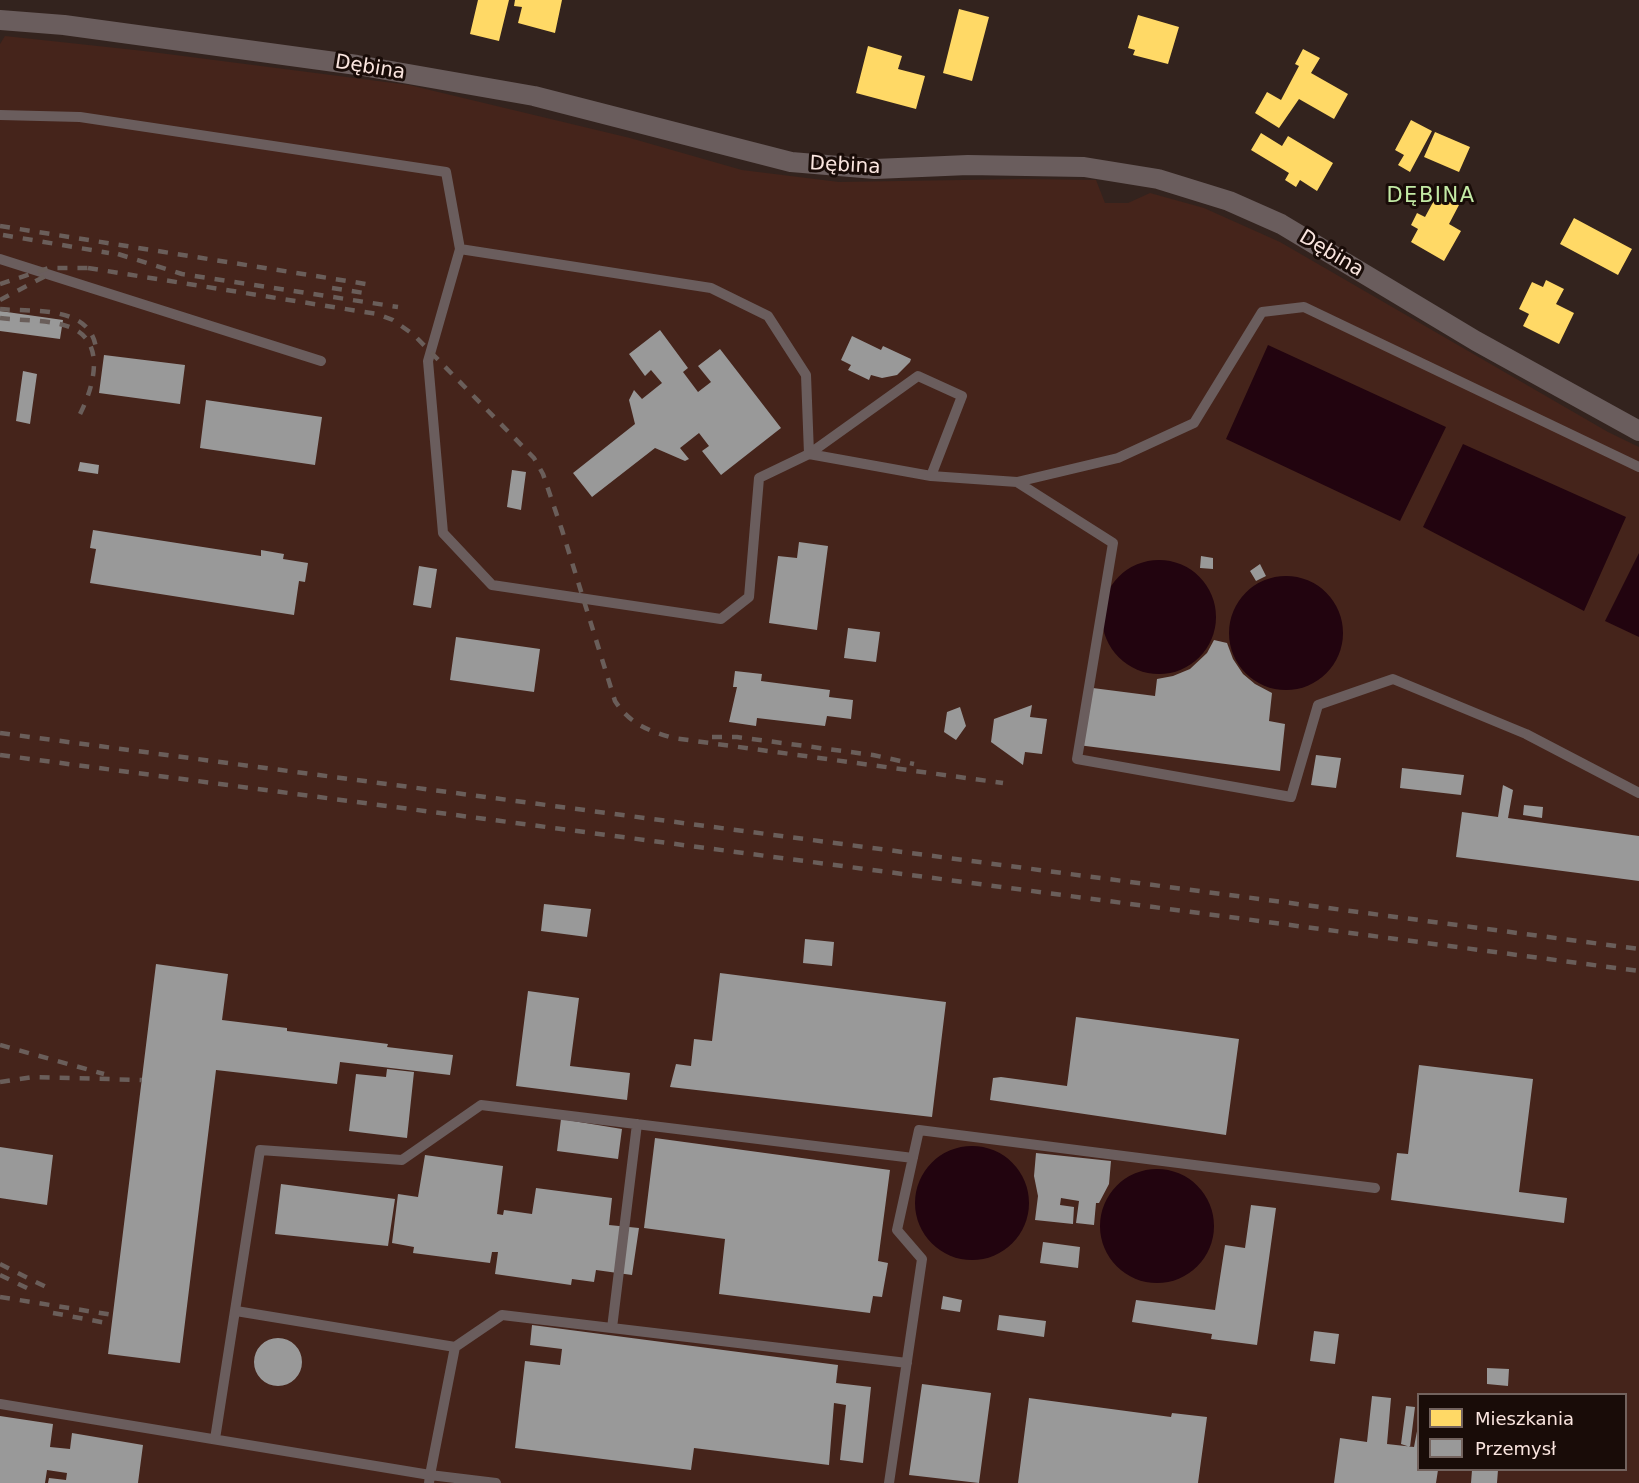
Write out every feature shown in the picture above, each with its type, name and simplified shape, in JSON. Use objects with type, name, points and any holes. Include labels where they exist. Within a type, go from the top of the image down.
[{"type":"street","name":"Dębina","points":[[0,20],[64,25],[357,65],[534,96],[791,162],[875,169],[968,165],[1084,167],[1158,179],[1229,201],[1281,224],[1476,341],[1639,431]]},
{"type":"lane","points":[[0,114],[80,117],[446,172],[460,249],[428,361],[443,533],[492,585],[721,619],[749,597],[759,478],[809,454],[918,376],[962,396],[931,476]]},
{"type":"lane","points":[[460,249],[711,288],[768,316],[806,375],[809,454]]},
{"type":"lane","points":[[0,259],[321,361]]},
{"type":"lane","points":[[809,454],[931,476],[1017,482],[1118,458],[1194,423],[1262,312],[1304,307],[1639,467]]},
{"type":"lane","points":[[1017,482],[1113,543],[1077,759],[1291,796],[1318,705],[1393,679],[1526,734],[1639,793]]},
{"type":"lane","points":[[215,1439],[260,1149],[402,1160],[481,1105],[913,1158]]},
{"type":"lane","points":[[612,1328],[637,1124]]},
{"type":"lane","points":[[889,1483],[922,1259],[897,1230],[919,1130],[1375,1188]]},
{"type":"lane","points":[[236,1311],[455,1347],[502,1315],[907,1363]]},
{"type":"lane","points":[[430,1479],[455,1347]]},
{"type":"lane","points":[[0,1404],[215,1439],[430,1479],[496,1483]]},
{"type":"shaded area","points":[[5,36],[144,51],[409,85],[630,138],[742,170],[839,182],[1096,180],[1105,203],[1128,203],[1150,193],[1204,208],[1280,242],[1608,432],[1639,447],[1639,1483],[0,1483],[0,44]]},
{"type":"shaded area","points":[[1268,345],[1446,427],[1400,521],[1226,439]]},
{"type":"shaded area","points":[[1463,444],[1626,517],[1584,611],[1423,527]]},
{"type":"shaded area","points":[[1639,553],[1639,637],[1605,621]]},
{"type":"shaded area","points":[[1159,560],[1181,564],[1199,577],[1212,595],[1216,617],[1212,639],[1199,657],[1181,670],[1159,674],[1137,670],[1119,657],[1106,639],[1102,617],[1106,595],[1119,577],[1137,564]]},
{"type":"shaded area","points":[[1286,576],[1308,580],[1326,593],[1339,611],[1343,633],[1339,655],[1326,673],[1308,686],[1286,690],[1264,686],[1246,673],[1233,655],[1229,633],[1233,611],[1246,593],[1264,580]]},
{"type":"shaded area","points":[[972,1146],[994,1150],[1012,1163],[1025,1181],[1029,1203],[1025,1225],[1012,1243],[994,1256],[972,1260],[950,1256],[932,1243],[919,1225],[915,1203],[919,1181],[932,1163],[950,1150]]},
{"type":"shaded area","points":[[1157,1169],[1179,1174],[1197,1186],[1209,1204],[1214,1226],[1209,1248],[1197,1266],[1179,1278],[1157,1283],[1135,1278],[1117,1266],[1105,1248],[1100,1226],[1105,1204],[1117,1186],[1135,1174]]},
{"type":"building: Mieszkania","points":[[478,0],[509,0],[499,41],[470,34]]},
{"type":"building: Mieszkania","points":[[515,0],[562,0],[555,33],[518,23],[522,7],[514,6]]},
{"type":"building: Mieszkania","points":[[959,9],[989,17],[972,81],[943,73]]},
{"type":"building: Mieszkania","points":[[1138,15],[1179,27],[1168,64],[1133,55],[1135,50],[1128,48]]},
{"type":"building: Mieszkania","points":[[868,46],[902,56],[898,69],[925,76],[916,109],[856,93]]},
{"type":"building: Mieszkania","points":[[1303,49],[1320,58],[1311,73],[1348,94],[1334,119],[1299,99],[1279,128],[1255,113],[1267,92],[1281,100],[1299,66],[1295,64]]},
{"type":"building: Mieszkania","points":[[1411,120],[1432,131],[1410,172],[1398,165],[1404,155],[1395,150]]},
{"type":"building: Mieszkania","points":[[1435,132],[1470,147],[1459,172],[1424,157]]},
{"type":"building: Mieszkania","points":[[1261,133],[1282,146],[1288,136],[1333,163],[1317,191],[1300,180],[1296,187],[1285,180],[1289,173],[1251,150]]},
{"type":"building: Mieszkania","points":[[1438,193],[1459,205],[1449,224],[1461,231],[1444,261],[1411,242],[1418,229],[1411,225],[1417,213],[1425,217]]},
{"type":"building: Mieszkania","points":[[1574,218],[1632,249],[1618,275],[1560,244]]},
{"type":"building: Mieszkania","points":[[1546,280],[1564,289],[1556,304],[1574,313],[1559,344],[1523,326],[1529,314],[1519,309],[1532,282],[1543,287]]},
{"type":"building: Przemysł","points":[[0,311],[63,320],[60,339],[0,331]]},
{"type":"building: Przemysł","points":[[660,330],[688,368],[683,372],[698,392],[711,382],[698,366],[720,349],[781,428],[721,475],[702,451],[709,446],[699,433],[680,448],[689,459],[685,461],[655,448],[592,497],[573,473],[635,424],[629,400],[634,390],[642,399],[662,383],[651,370],[645,376],[629,354]]},
{"type":"building: Przemysł","points":[[852,336],[881,350],[883,346],[911,359],[910,362],[897,375],[882,378],[871,375],[869,380],[848,370],[851,365],[841,360]]},
{"type":"building: Przemysł","points":[[104,355],[185,365],[180,404],[99,393]]},
{"type":"building: Przemysł","points":[[23,371],[37,374],[30,424],[16,421]]},
{"type":"building: Przemysł","points":[[206,400],[322,417],[315,465],[200,448]]},
{"type":"building: Przemysł","points":[[80,462],[99,465],[98,474],[78,471]]},
{"type":"building: Przemysł","points":[[512,470],[526,472],[521,510],[507,507]]},
{"type":"building: Przemysł","points":[[93,530],[261,556],[261,550],[284,554],[283,559],[308,563],[305,582],[299,581],[294,615],[90,583],[96,549],[90,548]]},
{"type":"building: Przemysł","points":[[799,542],[828,546],[817,630],[769,623],[778,556],[797,558]]},
{"type":"building: Przemysł","points":[[1201,556],[1213,558],[1213,569],[1200,568]]},
{"type":"building: Przemysł","points":[[1260,564],[1266,576],[1256,581],[1250,571]]},
{"type":"building: Przemysł","points":[[419,566],[437,569],[431,608],[413,605]]},
{"type":"building: Przemysł","points":[[848,628],[880,632],[876,662],[844,658]]},
{"type":"building: Przemysł","points":[[456,637],[540,649],[534,692],[450,680]]},
{"type":"building: Przemysł","points":[[1214,640],[1227,643],[1233,659],[1243,674],[1272,693],[1269,721],[1285,724],[1280,771],[1078,745],[1085,687],[1155,696],[1157,679],[1190,669],[1207,653]]},
{"type":"building: Przemysł","points":[[735,671],[762,674],[761,681],[830,690],[829,697],[853,700],[851,719],[827,716],[825,726],[757,718],[756,726],[729,722],[737,687],[733,687]]},
{"type":"building: Przemysł","points":[[1032,705],[1030,717],[1047,719],[1042,754],[1025,752],[1023,765],[991,742],[994,719]]},
{"type":"building: Przemysł","points":[[960,707],[966,726],[956,740],[944,732],[947,712]]},
{"type":"building: Przemysł","points":[[1316,755],[1341,758],[1336,788],[1311,785]]},
{"type":"building: Przemysł","points":[[1402,768],[1464,775],[1461,795],[1400,788]]},
{"type":"building: Przemysł","points":[[1503,785],[1513,790],[1508,818],[1639,836],[1639,881],[1456,857],[1462,812],[1498,817]]},
{"type":"building: Przemysł","points":[[1524,805],[1543,807],[1542,818],[1523,815]]},
{"type":"building: Przemysł","points":[[544,904],[591,909],[587,937],[541,931]]},
{"type":"building: Przemysł","points":[[805,939],[834,942],[832,966],[803,963]]},
{"type":"building: Przemysł","points":[[156,964],[228,974],[222,1020],[388,1044],[387,1047],[453,1055],[450,1075],[340,1062],[337,1084],[216,1070],[180,1363],[108,1354]]},
{"type":"building: Przemysł","points":[[720,973],[946,1002],[932,1117],[670,1087],[676,1064],[691,1066],[694,1039],[712,1041]]},
{"type":"building: Przemysł","points":[[528,991],[579,998],[570,1066],[630,1073],[627,1100],[516,1086]]},
{"type":"building: Przemysł","points":[[1076,1017],[1239,1039],[1226,1135],[990,1100],[993,1078],[1001,1077],[1067,1086]]},
{"type":"building: Przemysł","points":[[1419,1065],[1533,1079],[1519,1192],[1567,1198],[1564,1223],[1391,1200],[1397,1153],[1408,1154]]},
{"type":"building: Przemysł","points":[[387,1069],[414,1072],[407,1138],[349,1131],[356,1074],[386,1077]]},
{"type":"building: Przemysł","points":[[561,1119],[622,1129],[618,1159],[557,1151]]},
{"type":"building: Przemysł","points":[[655,1138],[890,1170],[878,1261],[888,1263],[882,1297],[873,1296],[870,1313],[719,1294],[725,1239],[644,1228]]},
{"type":"building: Przemysł","points":[[0,1147],[53,1155],[47,1205],[0,1198]]},
{"type":"building: Przemysł","points":[[1036,1153],[1111,1161],[1109,1184],[1099,1203],[1096,1203],[1094,1225],[1076,1223],[1079,1201],[1061,1198],[1060,1205],[1074,1207],[1073,1224],[1035,1220],[1038,1196],[1034,1176]]},
{"type":"building: Przemysł","points":[[425,1155],[503,1166],[497,1214],[503,1215],[504,1210],[532,1214],[536,1188],[612,1198],[609,1225],[639,1228],[632,1275],[596,1270],[594,1282],[572,1279],[571,1285],[495,1274],[498,1252],[492,1252],[490,1263],[413,1253],[414,1247],[392,1243],[398,1194],[418,1197]]},
{"type":"building: Przemysł","points":[[281,1184],[395,1199],[388,1246],[275,1234]]},
{"type":"building: Przemysł","points":[[1251,1205],[1276,1208],[1257,1345],[1211,1339],[1212,1334],[1132,1322],[1136,1300],[1215,1310],[1225,1245],[1245,1248]]},
{"type":"building: Przemysł","points":[[1043,1242],[1080,1247],[1078,1268],[1040,1263]]},
{"type":"building: Przemysł","points":[[943,1296],[962,1300],[960,1312],[941,1309]]},
{"type":"building: Przemysł","points":[[999,1315],[1046,1321],[1044,1337],[997,1330]]},
{"type":"building: Przemysł","points":[[532,1325],[838,1365],[836,1383],[871,1387],[863,1463],[840,1460],[846,1405],[834,1403],[829,1465],[694,1448],[691,1470],[515,1448],[525,1361],[560,1365],[562,1349],[530,1345]]},
{"type":"building: Przemysł","points":[[1314,1331],[1339,1334],[1335,1364],[1310,1361]]},
{"type":"building: Przemysł","points":[[278,1338],[295,1345],[302,1362],[295,1379],[278,1386],[261,1379],[254,1362],[261,1345]]},
{"type":"building: Przemysł","points":[[1487,1368],[1509,1369],[1508,1386],[1487,1384]]},
{"type":"building: Przemysł","points":[[922,1384],[991,1393],[979,1483],[909,1475]]},
{"type":"building: Przemysł","points":[[1372,1396],[1391,1398],[1387,1444],[1414,1447],[1417,1431],[1417,1471],[1438,1471],[1436,1483],[1334,1483],[1340,1438],[1367,1442]]},
{"type":"building: Przemysł","points":[[1029,1398],[1171,1417],[1172,1413],[1207,1417],[1198,1483],[1018,1483]]},
{"type":"building: Przemysł","points":[[1406,1406],[1415,1407],[1410,1447],[1401,1444]]},
{"type":"building: Przemysł","points":[[0,1416],[53,1424],[50,1447],[70,1449],[72,1433],[143,1445],[138,1483],[48,1483],[49,1478],[66,1480],[67,1473],[47,1470],[45,1483],[0,1483]]},
{"type":"building: Przemysł","points":[[1472,1471],[1498,1471],[1497,1483],[1471,1483]]},
{"type":"railway","points":[[0,226],[366,284]]},
{"type":"railway","points":[[3,235],[109,253]]},
{"type":"railway","points":[[118,254],[182,274],[398,307]]},
{"type":"railway","points":[[0,284],[49,268],[96,268]]},
{"type":"railway","points":[[88,268],[377,314],[393,320],[414,335],[534,458],[543,474],[562,530],[615,701],[633,721],[640,725],[673,738],[1003,783]]},
{"type":"railway","points":[[0,300],[53,272]]},
{"type":"railway","points":[[332,288],[364,293]]},
{"type":"railway","points":[[0,309],[43,311],[72,318],[83,324],[92,334],[96,348]]},
{"type":"railway","points":[[0,318],[57,323],[74,329],[84,337],[91,347],[94,371],[88,396],[78,418]]},
{"type":"railway","points":[[0,733],[1639,949]]},
{"type":"railway","points":[[712,737],[737,737],[873,755],[914,764]]},
{"type":"railway","points":[[0,755],[1639,971]]},
{"type":"railway","points":[[0,1045],[104,1074]]},
{"type":"railway","points":[[0,1082],[33,1077],[142,1080]]},
{"type":"railway","points":[[0,1264],[52,1290]]},
{"type":"railway","points":[[0,1275],[29,1289]]},
{"type":"railway","points":[[0,1297],[113,1315]]},
{"type":"railway","points":[[53,1313],[112,1324]]},
{"type":"district","name":"DĘBINA","points":[[1431,197]]}]
